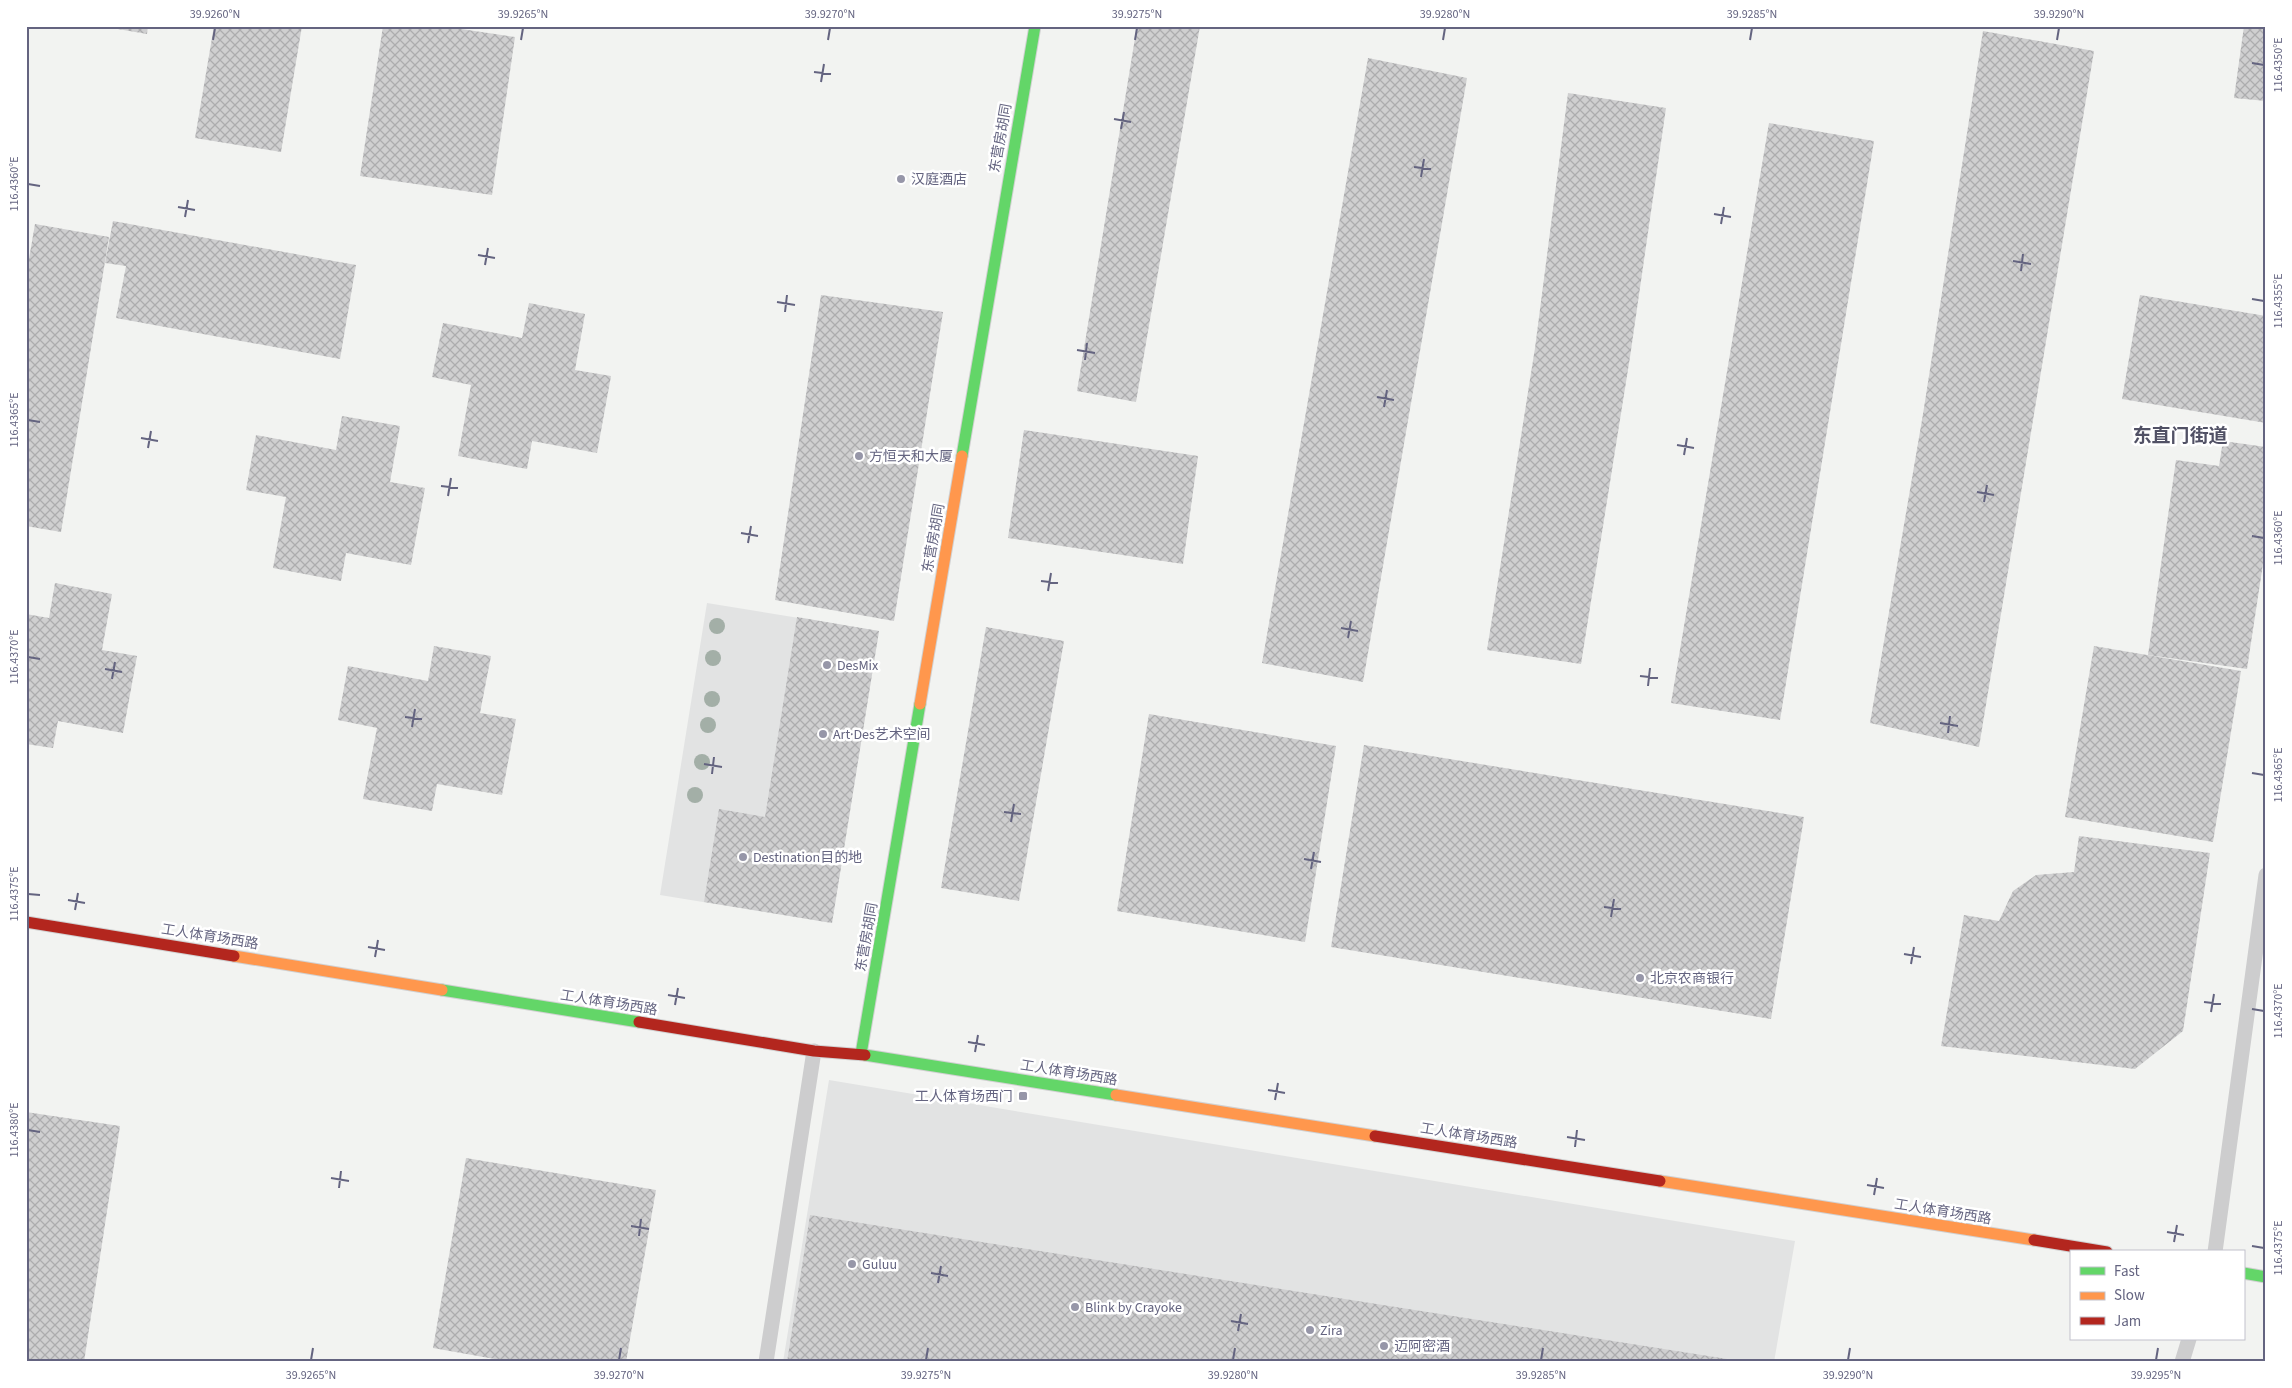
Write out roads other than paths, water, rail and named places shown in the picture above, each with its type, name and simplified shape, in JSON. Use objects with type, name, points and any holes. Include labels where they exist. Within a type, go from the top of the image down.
[{"type":"street","name":"东营房胡同","points":[[862,1054],[1034,26]]},
{"type":"street","name":"工人体育场西路","points":[[26,922],[814,1051],[862,1054],[2094,1250]]},
{"type":"street","points":[[2244,1273],[2266,1277]]},
{"type":"lane","points":[[2215,1250],[2266,875]]},
{"type":"lane","points":[[766,1362],[814,1051]]},
{"type":"lane","points":[[2182,1362],[2189,1340]]},
{"type":"place","name":"汉庭酒店","points":[[901,179]]},
{"type":"place","name":"方恒天和大厦","points":[[859,456]]},
{"type":"place","name":"DesMix","points":[[827,665]]},
{"type":"place","name":"Art·Des艺术空间","points":[[823,734]]},
{"type":"place","name":"Destination目的地","points":[[743,857]]},
{"type":"place","name":"北京农商银行","points":[[1640,978]]},
{"type":"place","name":"工人体育场西门","points":[[1023,1096]]},
{"type":"place","name":"Guluu","points":[[852,1264]]},
{"type":"place","name":"Blink by Crayoke","points":[[1075,1307]]},
{"type":"place","name":"Zira","points":[[1310,1330]]},
{"type":"place","name":"迈阿密酒","points":[[1384,1346]]},
{"type":"district","name":"东直门街道","points":[[2180,435]]}]
